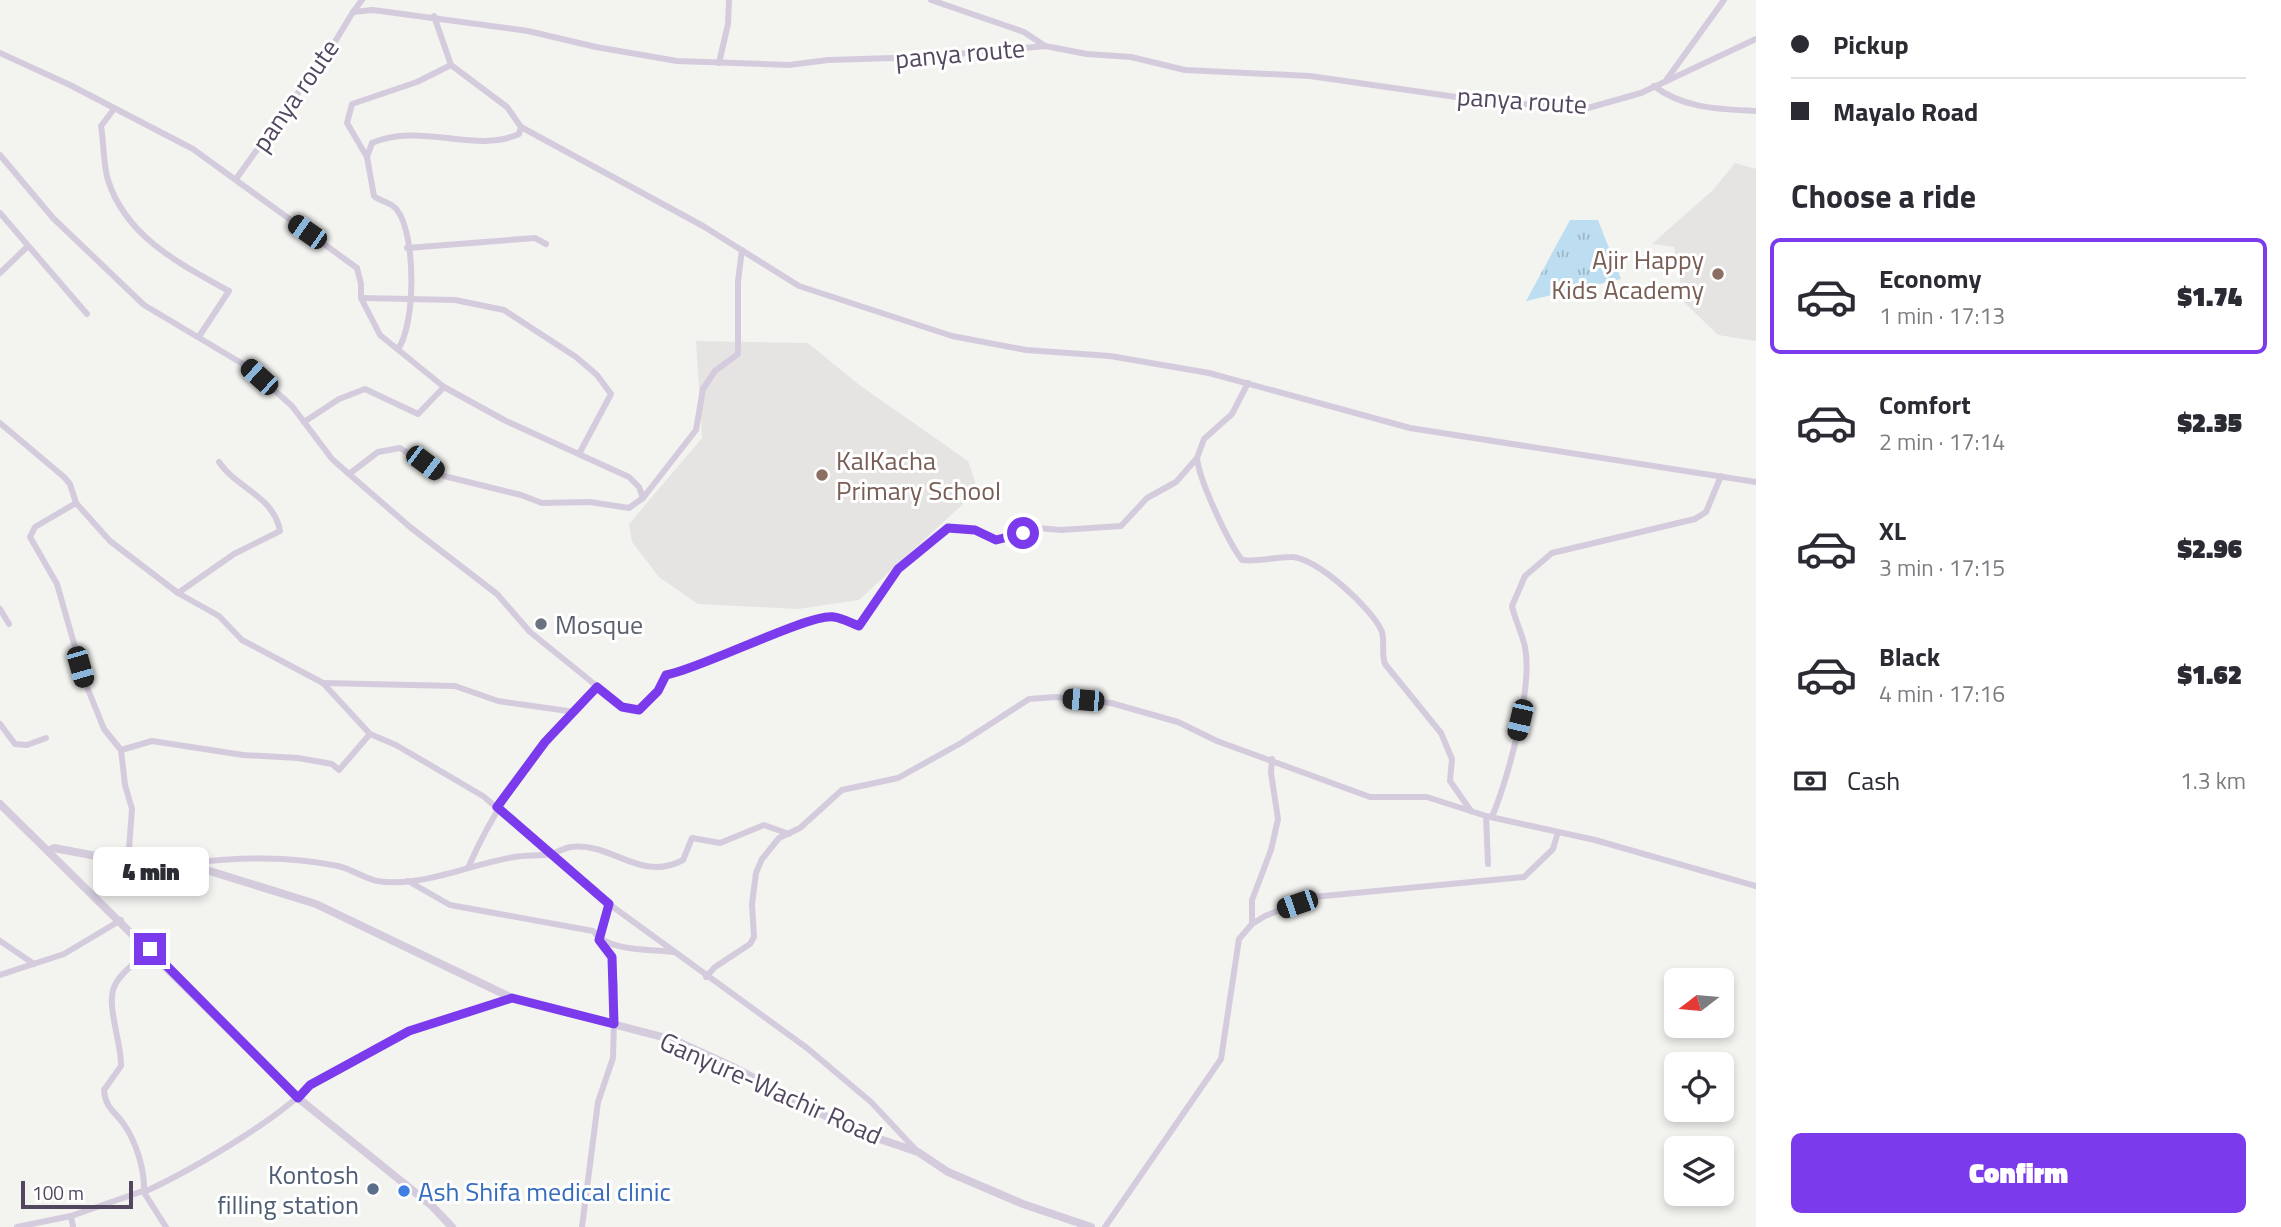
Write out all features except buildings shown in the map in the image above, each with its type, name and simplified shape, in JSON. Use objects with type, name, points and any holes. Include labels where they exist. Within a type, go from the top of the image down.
[{"type":"street","points":[[353,12],[362,0]]},
{"type":"street","points":[[719,63],[729,0]]},
{"type":"street","points":[[931,0],[1024,32],[1045,46]]},
{"type":"street","points":[[1665,80],[1724,0]]},
{"type":"street","name":"panya route","points":[[236,178],[353,12],[373,10],[434,16],[528,31],[648,57],[719,63],[789,65],[1045,46],[1087,54],[1131,57],[1185,70],[1310,76],[1491,102],[1588,108],[1654,86],[1756,39]]},
{"type":"street","points":[[434,16],[451,65],[507,107],[520,127],[742,250],[799,286],[952,336],[1026,350],[1110,356],[1248,383],[1410,428],[1544,446],[1616,462],[1756,482]]},
{"type":"street","points":[[0,53],[193,149],[236,178],[357,268],[360,298],[380,335],[444,387],[468,402],[629,477],[639,487],[643,498]]},
{"type":"street","points":[[368,157],[347,123],[352,104],[417,82],[451,65]]},
{"type":"street","points":[[1654,86],[1665,94],[1698,107],[1756,111]]},
{"type":"street","points":[[114,109],[101,126],[107,178],[121,206],[142,237],[154,247],[229,291],[200,335]]},
{"type":"street","points":[[398,349],[407,335],[412,301],[407,248],[399,212],[372,192],[368,157],[372,143],[394,136],[439,135],[492,141],[519,134],[520,127]]},
{"type":"street","points":[[0,155],[53,218],[144,304],[161,317],[200,335],[248,367],[292,406],[332,459],[410,527],[497,594],[530,632],[622,707],[639,710],[658,691],[666,675],[695,667],[800,625],[832,616],[859,626],[898,569],[948,528],[975,530],[996,540],[1037,528],[1060,530],[1121,526],[1147,498],[1176,482],[1197,458],[1204,439],[1232,414],[1248,383]]},
{"type":"street","points":[[0,213],[87,314]]},
{"type":"street","points":[[407,248],[535,238],[546,244]]},
{"type":"street","points":[[0,272],[27,247]]},
{"type":"street","points":[[349,474],[378,452],[400,448],[444,477],[521,495],[542,503],[590,502],[624,510],[643,498],[696,430],[703,389],[715,371],[738,354],[738,281],[742,250]]},
{"type":"street","points":[[360,298],[455,300],[516,315],[597,375],[608,388],[610,400],[579,454]]},
{"type":"street","points":[[304,422],[339,399],[365,389],[418,414],[444,387]]},
{"type":"street","points":[[0,423],[64,477],[76,503],[110,541],[178,593],[219,616],[242,640],[323,682],[369,734],[396,745],[497,807],[609,904],[807,1048],[871,1102],[918,1152]]},
{"type":"street","points":[[1197,458],[1199,475],[1220,517],[1226,536],[1242,560],[1256,562],[1293,556],[1304,560],[1333,578],[1376,622],[1383,635],[1381,654],[1385,664],[1441,733],[1452,760],[1450,781],[1471,811]]},
{"type":"street","points":[[178,593],[234,554],[279,531],[261,497],[235,481],[219,462]]},
{"type":"street","points":[[1488,864],[1489,817],[1514,746],[1525,694],[1525,649],[1512,606],[1525,576],[1552,553],[1695,519],[1706,512],[1721,476]]},
{"type":"street","points":[[76,503],[35,527],[30,537],[57,584],[85,682],[104,729],[121,750],[125,785],[132,809],[128,862]]},
{"type":"street","points":[[0,609],[9,624]]},
{"type":"street","points":[[323,682],[455,686],[498,701],[575,712]]},
{"type":"street","points":[[468,868],[497,807],[545,742],[597,687]]},
{"type":"street","points":[[706,977],[715,967],[750,944],[754,937],[752,904],[756,873],[761,859],[779,838],[800,828],[842,790],[898,778],[961,743],[1029,699],[1056,697],[1111,703],[1178,722],[1217,741],[1370,797],[1427,797],[1489,817],[1558,832],[1756,886]]},
{"type":"street","points":[[0,724],[15,744],[27,745],[46,738]]},
{"type":"street","points":[[121,750],[152,741],[243,755],[298,758],[332,764],[339,770],[369,734]]},
{"type":"street","points":[[1252,924],[1252,900],[1271,850],[1278,819],[1272,759]]},
{"type":"street","points":[[0,804],[121,920],[298,1098],[432,1206],[452,1227]]},
{"type":"street","points":[[187,864],[244,857],[304,859],[356,870],[376,881],[407,880],[514,857],[550,854],[573,847],[622,858],[646,868],[667,868],[683,860],[692,838],[720,843],[764,825],[789,834]]},
{"type":"street","points":[[1105,1227],[1221,1059],[1240,939],[1252,924],[1265,916],[1314,897],[1524,877],[1552,849],[1558,832]]},
{"type":"street","name":"Ganyure-Wachir Road","points":[[48,851],[54,848],[128,862],[187,864],[316,904],[512,998],[674,1040],[850,1129],[918,1152],[961,1178],[1023,1204],[1091,1227]]},
{"type":"street","points":[[407,880],[450,905],[593,931],[612,957],[613,1058],[598,1102],[582,1227]]},
{"type":"street","points":[[599,940],[609,904]]},
{"type":"street","points":[[0,975],[64,954],[121,920]]},
{"type":"street","points":[[599,940],[674,952]]},
{"type":"street","points":[[0,941],[34,964]]},
{"type":"street","points":[[150,949],[121,977],[114,989],[112,1004],[121,1066],[104,1090],[108,1109],[122,1122],[134,1143],[145,1176],[144,1192],[166,1227]]},
{"type":"street","points":[[16,1227],[71,1216],[144,1192],[207,1157],[298,1098],[310,1085],[409,1031],[512,998]]},
{"type":"street","points":[[71,1216],[73,1227]]},
{"type":"shaded area","name":"Ajir Happy Kids Academy","points":[[1735,163],[1756,169],[1756,341],[1718,335],[1684,302],[1674,247],[1652,244],[1714,189]]},
{"type":"shaded area","name":"KalKacha Primary School","points":[[696,341],[808,343],[858,384],[968,461],[978,490],[859,600],[798,609],[698,604],[659,577],[632,542],[629,524],[702,438]]},
{"type":"green space","points":[[1570,220],[1598,220],[1621,279],[1526,301]]},
{"type":"place","name":"Ajir Happy Kids Academy","points":[[1718,274]]},
{"type":"place","name":"KalKacha Primary School","points":[[822,475]]},
{"type":"place","name":"Mosque","points":[[541,624]]},
{"type":"place","name":"Kontosh filling station","points":[[373,1189]]},
{"type":"place","name":"Ash Shifa medical clinic","points":[[404,1191]]},
{"type":"route","points":[[150,949],[298,1098],[310,1085],[409,1031],[512,998],[614,1024],[615,985],[612,957],[599,940],[609,904],[497,807],[545,742],[597,687],[622,707],[639,710],[658,691],[666,675],[683,672],[800,625],[832,616],[859,626],[898,569],[948,528],[975,530],[996,540],[1023,533]]}]
